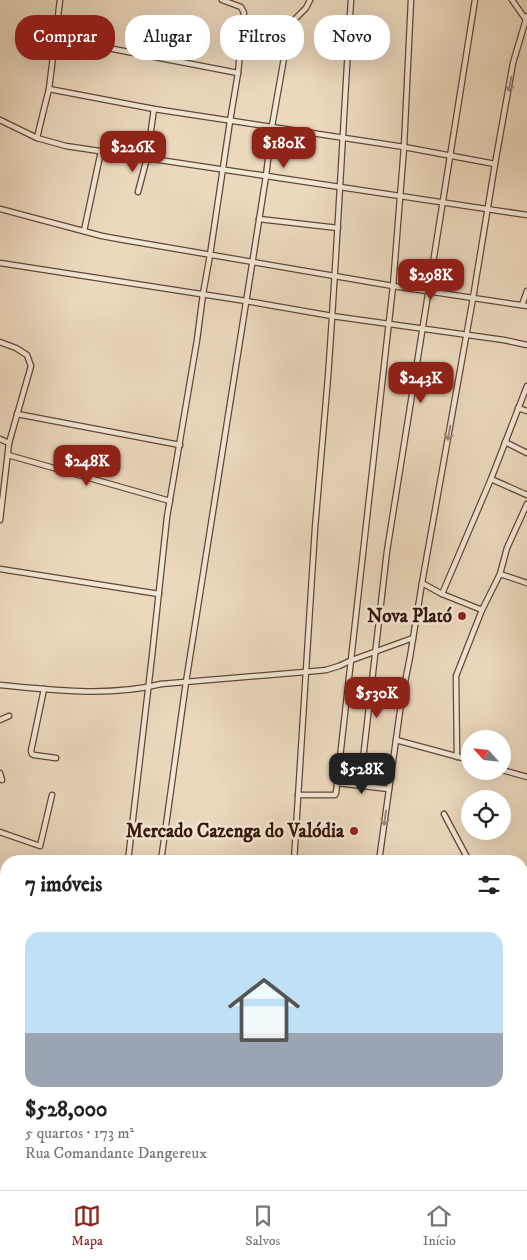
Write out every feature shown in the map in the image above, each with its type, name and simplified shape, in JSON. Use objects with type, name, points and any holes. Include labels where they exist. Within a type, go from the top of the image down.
[{"type":"street","points":[[58,15],[60,0]]},
{"type":"street","points":[[129,855],[167,517],[197,340],[238,73],[244,13],[241,7],[222,0]]},
{"type":"street","points":[[162,855],[186,682],[260,219],[272,126],[290,24],[306,8],[310,0]]},
{"type":"street","points":[[294,855],[315,526],[335,276],[351,0]]},
{"type":"street","points":[[298,795],[335,795],[337,783],[393,286],[404,147],[411,0]]},
{"type":"street","points":[[360,786],[387,551],[424,329],[475,0]]},
{"type":"street","points":[[380,855],[402,697],[473,298],[494,164],[514,63],[527,19],[512,0]]},
{"type":"street","points":[[115,49],[238,73]]},
{"type":"street","points":[[37,138],[49,89],[53,60]]},
{"type":"street","points":[[49,89],[154,109],[343,137],[494,164]]},
{"type":"street","points":[[138,192],[147,158],[154,109]]},
{"type":"street","points":[[0,120],[37,138],[66,146],[527,215]]},
{"type":"street","points":[[84,231],[101,151]]},
{"type":"street","points":[[0,209],[124,240],[393,286],[524,306],[527,292]]},
{"type":"street","points":[[260,219],[338,228]]},
{"type":"street","points":[[0,263],[527,345]]},
{"type":"street","points":[[0,342],[16,348],[27,355],[30,366],[10,443],[0,520]]},
{"type":"street","points":[[442,594],[491,479],[527,386]]},
{"type":"street","points":[[518,408],[527,411]]},
{"type":"street","points":[[17,414],[180,445]]},
{"type":"street","points":[[0,439],[10,443]]},
{"type":"street","points":[[505,442],[527,453]]},
{"type":"street","points":[[8,455],[170,501]]},
{"type":"street","points":[[491,479],[527,495]]},
{"type":"street","points":[[457,757],[456,676],[482,610],[500,574],[507,548],[527,504]]},
{"type":"street","points":[[0,569],[159,594]]},
{"type":"street","points":[[500,574],[527,583]]},
{"type":"street","points":[[422,583],[442,594],[482,610]]},
{"type":"street","points":[[0,685],[79,691],[107,691],[161,684],[326,670],[413,638]]},
{"type":"street","points":[[44,689],[31,751],[34,755],[56,758]]},
{"type":"street","points":[[0,720],[9,716]]},
{"type":"street","points":[[396,740],[461,758]]},
{"type":"street","points":[[0,773],[2,780]]},
{"type":"street","points":[[511,773],[527,777]]},
{"type":"street","points":[[337,783],[390,789]]},
{"type":"street","points":[[0,832],[40,846],[52,795]]},
{"type":"street","points":[[444,814],[466,855]]},
{"type":"place","name":"Nova Plató","points":[[462,616]]},
{"type":"place","name":"Mercado Cazenga do Valódia","points":[[354,831]]}]
